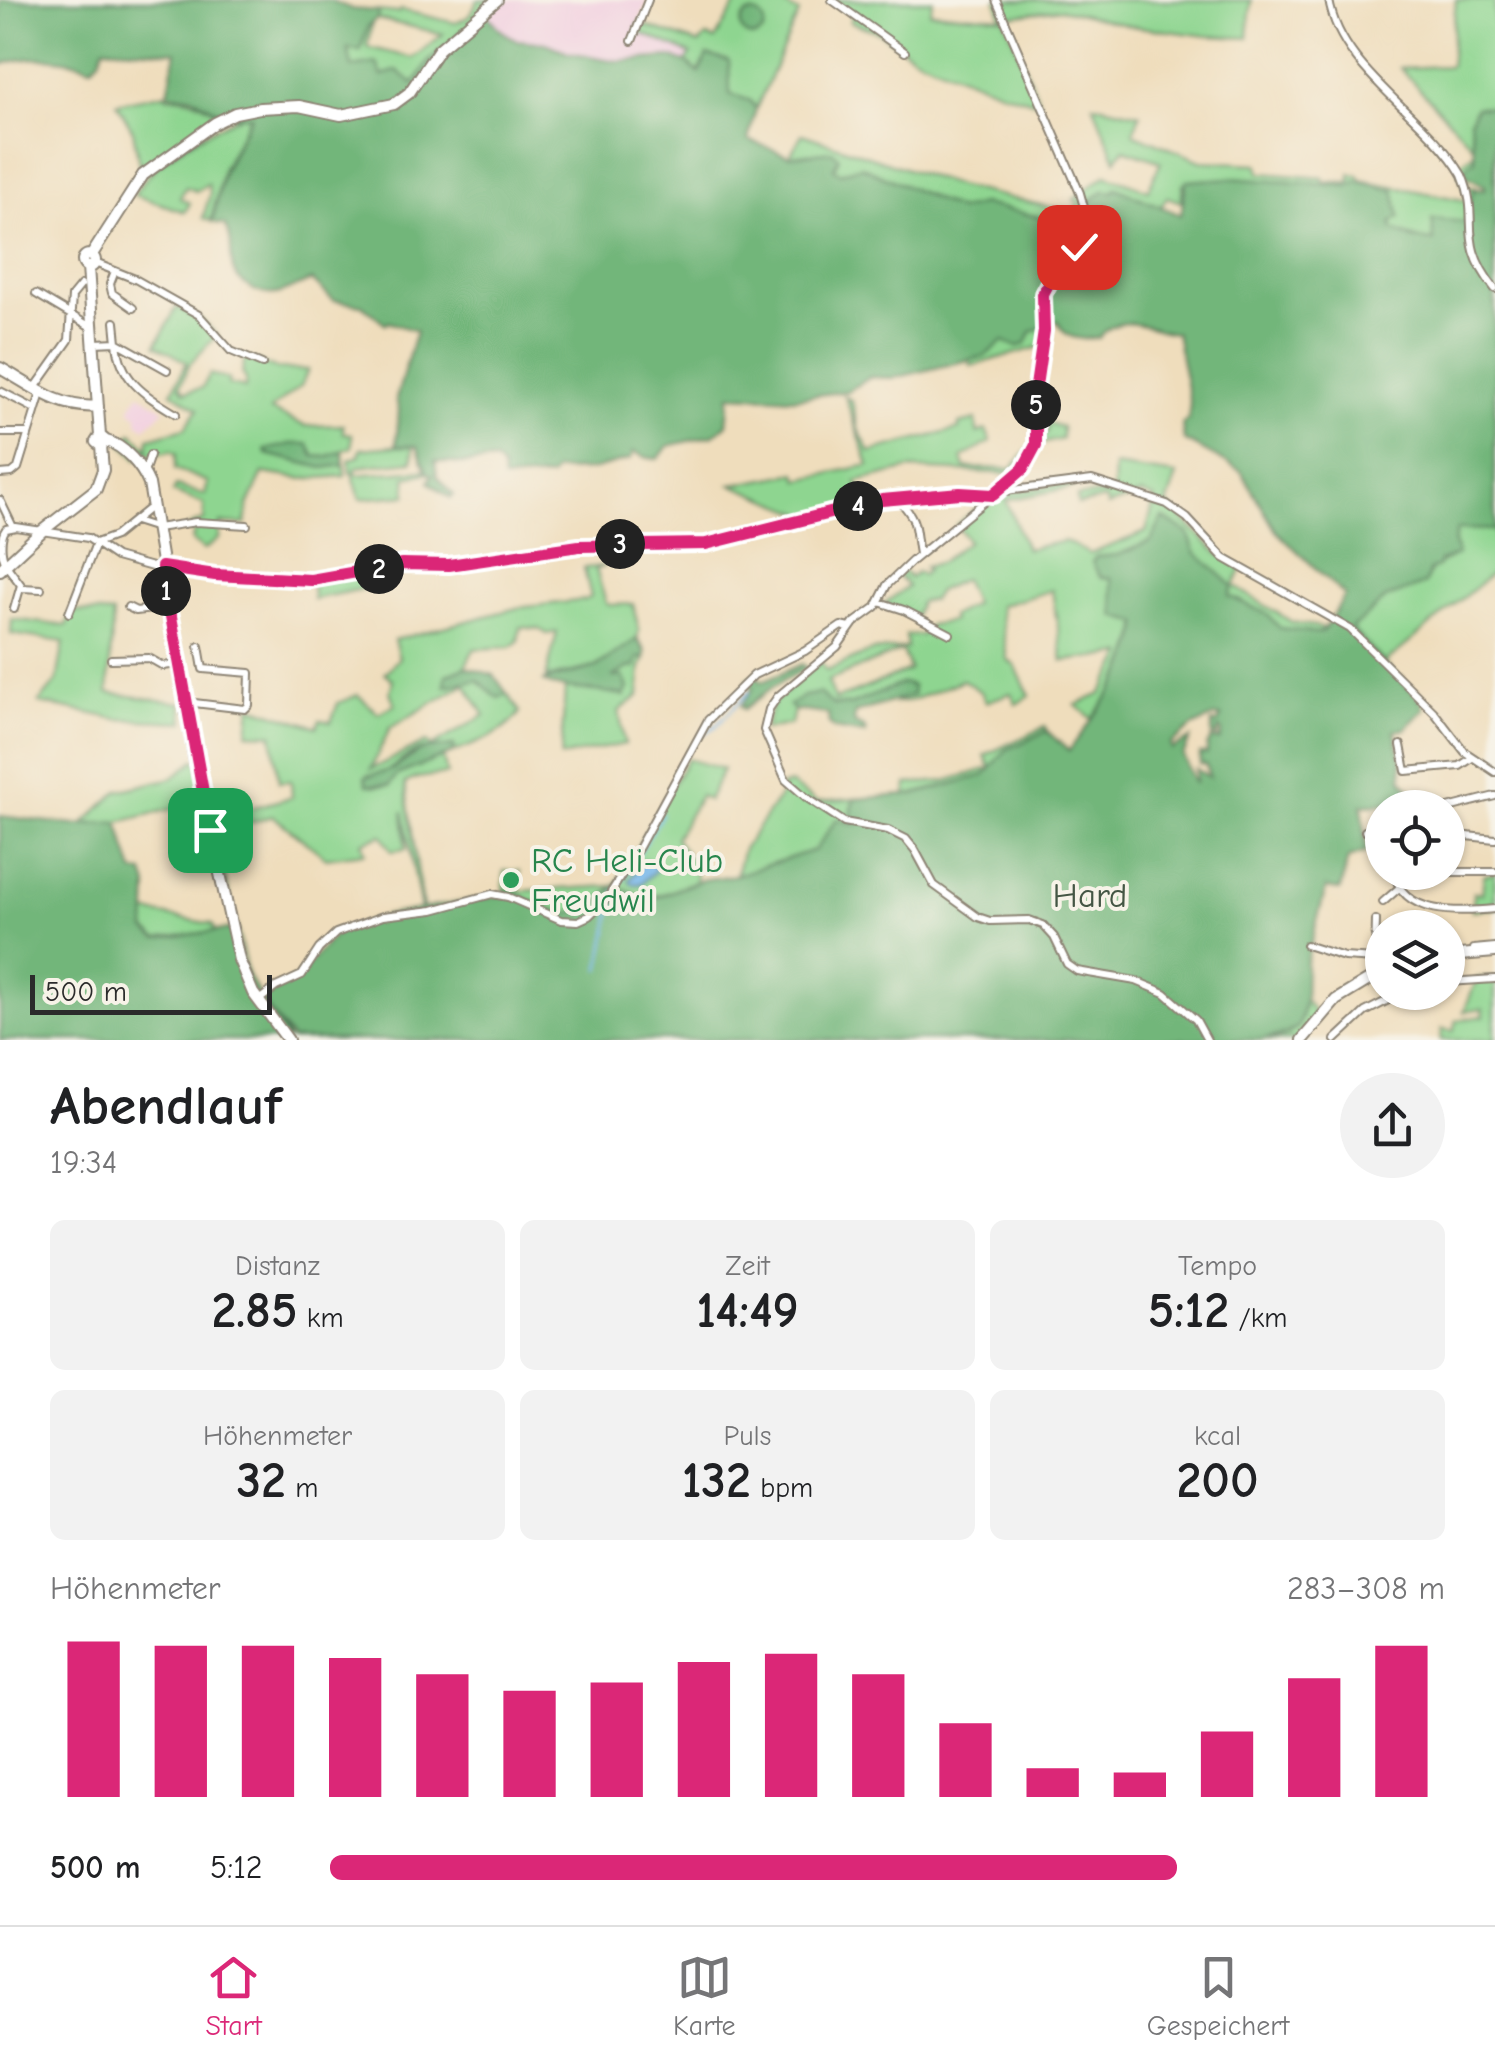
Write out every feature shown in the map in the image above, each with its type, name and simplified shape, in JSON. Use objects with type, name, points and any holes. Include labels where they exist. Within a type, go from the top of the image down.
[{"type":"main road","points":[[4,566],[99,485],[103,441],[92,327],[91,262],[100,240],[143,175],[225,118],[260,108],[288,106],[341,116],[394,104],[413,86],[438,49],[497,0]]},
{"type":"main road","points":[[0,368],[69,405],[98,406]]},
{"type":"main road","points":[[103,441],[116,444],[144,473],[185,702],[239,960],[258,1001],[288,1040]]},
{"type":"main road","points":[[1465,952],[1495,949]]},
{"type":"main road","points":[[1302,1040],[1336,1000],[1365,977]]},
{"type":"street","points":[[632,41],[648,0]]},
{"type":"street","points":[[832,0],[905,52]]},
{"type":"street","points":[[996,0],[1085,209],[1087,226],[1082,242],[1045,288],[1044,331],[1036,382],[1036,445],[1023,469],[920,554],[887,586],[879,602],[850,628],[838,647],[778,696],[767,714],[766,736],[790,784],[844,822],[888,830],[906,839],[934,884],[978,918],[1039,923],[1051,933],[1064,959],[1077,972],[1136,982],[1165,993],[1192,1016],[1207,1040]]},
{"type":"street","points":[[1329,0],[1334,21],[1348,47],[1457,166],[1468,194],[1472,253],[1495,289]]},
{"type":"street","points":[[91,262],[135,278],[199,315],[231,351],[262,364]]},
{"type":"street","points":[[114,271],[112,293],[133,308]]},
{"type":"street","points":[[0,474],[16,471],[38,390],[69,340],[72,296],[81,285]]},
{"type":"street","points":[[36,294],[92,327]]},
{"type":"street","points":[[115,322],[121,366],[131,383],[176,414]]},
{"type":"street","points":[[94,343],[117,342],[166,370]]},
{"type":"street","points":[[0,390],[35,409]]},
{"type":"street","points":[[0,433],[27,433]]},
{"type":"street","points":[[144,473],[150,455]]},
{"type":"street","points":[[41,589],[22,588],[4,566],[0,537],[4,530],[13,527],[88,538],[121,559],[162,567],[215,575],[311,580],[402,564],[439,566],[579,546],[719,542],[876,501],[995,493],[1092,480],[1167,504],[1187,518],[1224,558],[1350,629],[1429,708],[1459,746],[1495,772]]},
{"type":"street","points":[[909,509],[912,499]]},
{"type":"street","points":[[0,500],[13,527]]},
{"type":"street","points":[[899,500],[909,509],[918,528],[920,554]]},
{"type":"street","points":[[96,543],[111,538],[150,507]]},
{"type":"street","points":[[134,520],[153,527],[196,522],[247,525]]},
{"type":"street","points":[[69,613],[96,543]]},
{"type":"street","points":[[14,609],[22,588]]},
{"type":"street","points":[[879,602],[950,634]]},
{"type":"street","points":[[128,607],[136,610],[169,606]]},
{"type":"street","points":[[258,1001],[278,986],[302,976],[319,949],[336,933],[382,916],[433,910],[496,894],[565,921],[589,916],[608,897],[647,835],[708,720],[754,675],[805,651],[841,626],[850,628]]},
{"type":"street","points":[[185,702],[245,709],[249,704],[250,673],[204,670],[199,646]]},
{"type":"street","points":[[111,659],[149,658],[163,666],[178,664]]},
{"type":"street","points":[[1401,745],[1406,771],[1460,766],[1472,758]]},
{"type":"street","points":[[1465,804],[1495,796]]},
{"type":"street","points":[[1465,836],[1495,839]]},
{"type":"street","points":[[1465,872],[1495,872]]},
{"type":"street","points":[[1383,902],[1397,890]]},
{"type":"street","points":[[1402,890],[1419,903],[1442,911],[1495,909]]},
{"type":"street","points":[[1306,945],[1365,962]]},
{"type":"street","points":[[1465,981],[1495,979]]},
{"type":"street","points":[[1336,1040],[1369,1010]]},
{"type":"shaded area","points":[[497,0],[648,0],[636,31],[692,54],[686,62],[660,56],[617,61],[568,52],[546,43],[517,40],[502,31],[485,12]]},
{"type":"shaded area","points":[[139,393],[165,410],[145,428],[138,422],[138,415],[129,409]]},
{"type":"green space","name":"Hard","points":[[0,0],[329,0],[352,9],[379,11],[377,19],[368,26],[360,51],[348,48],[352,67],[377,63],[382,76],[397,70],[414,84],[431,58],[485,12],[502,31],[517,40],[546,43],[568,52],[617,61],[670,57],[686,62],[699,73],[707,55],[729,61],[730,94],[751,101],[756,109],[748,140],[790,156],[832,151],[839,157],[834,169],[840,173],[861,166],[959,210],[982,204],[1061,222],[1086,218],[1093,199],[1116,188],[1181,215],[1186,181],[1229,178],[1349,186],[1357,181],[1394,190],[1400,217],[1392,222],[1393,229],[1413,239],[1434,241],[1432,219],[1468,222],[1474,189],[1484,190],[1485,186],[1463,174],[1475,160],[1470,120],[1476,107],[1495,107],[1495,530],[1457,529],[1454,543],[1458,555],[1440,561],[1439,566],[1430,570],[1425,584],[1387,598],[1351,629],[1422,701],[1424,709],[1405,729],[1395,730],[1402,779],[1410,790],[1365,790],[1365,853],[1348,858],[1340,890],[1326,888],[1306,962],[1305,1000],[1299,1026],[1286,1034],[1261,1040],[292,1040],[260,999],[295,979],[336,933],[386,915],[503,895],[504,889],[569,913],[595,904],[616,885],[637,895],[658,897],[701,880],[736,875],[815,850],[837,819],[856,824],[851,815],[854,799],[916,794],[985,775],[1006,750],[1047,731],[1069,751],[1121,676],[1139,623],[1115,616],[1111,578],[1100,577],[1092,562],[1096,557],[1118,555],[1151,541],[1163,518],[1188,533],[1195,552],[1233,586],[1229,596],[1267,614],[1280,628],[1323,631],[1345,596],[1276,531],[1241,471],[1184,440],[1182,424],[1188,419],[1190,404],[1176,333],[1136,324],[1117,325],[1099,338],[1080,338],[1065,333],[1058,322],[1044,320],[1044,327],[1031,332],[1026,344],[1017,347],[1003,341],[985,356],[894,378],[869,377],[848,391],[795,398],[730,395],[727,424],[714,435],[668,446],[659,458],[633,452],[631,459],[591,470],[555,471],[551,477],[503,480],[502,469],[495,461],[435,461],[437,476],[454,495],[451,498],[429,482],[432,475],[427,473],[417,446],[396,446],[396,399],[416,331],[386,324],[362,305],[333,300],[312,280],[268,294],[252,289],[235,275],[228,231],[225,225],[212,222],[224,170],[251,116],[225,115],[193,97],[168,93],[176,52],[104,47],[100,59],[91,67],[46,58],[0,65]],"holes":[[[1214,717],[1221,717],[1218,723],[1212,723],[1212,736],[1217,736],[1219,729],[1220,740],[1211,739],[1207,754],[1200,754],[1200,764],[1206,765],[1209,777],[1196,769],[1195,784],[1183,756],[1190,739],[1172,749],[1171,744],[1192,727]]]},
{"type":"green space","points":[[478,0],[497,0],[414,84],[352,68],[348,48],[360,51],[372,23],[367,47],[413,58],[443,34],[377,19],[379,11],[401,10],[456,23],[469,16]]},
{"type":"green space","points":[[739,0],[775,0],[799,13],[756,109],[751,101],[730,94],[702,65],[700,73],[686,62],[691,54],[636,31],[639,23],[699,44],[706,37],[715,40]]},
{"type":"green space","points":[[832,0],[933,0],[930,12],[1002,17],[996,0],[1251,0],[1248,38],[1130,26],[1061,9],[1004,17],[1040,103],[915,57],[879,32],[850,22],[853,14]]},
{"type":"green space","points":[[1456,0],[1495,0],[1495,107],[1476,107],[1470,120],[1473,146],[1400,68],[1450,66]]},
{"type":"green space","points":[[753,13],[762,16],[762,34],[753,37],[744,34],[741,25],[744,16]]},
{"type":"green space","points":[[166,93],[203,104],[222,117],[141,174],[133,131],[117,103]]},
{"type":"green space","points":[[1093,104],[1140,114],[1133,133],[1201,161],[1258,164],[1260,173],[1323,178],[1324,182],[1350,182],[1350,174],[1358,175],[1361,180],[1468,201],[1457,166],[1474,153],[1475,161],[1463,175],[1469,187],[1495,190],[1495,262],[1391,230],[1397,207],[1394,200],[1315,184],[1183,184],[1181,202],[1167,197],[1161,207],[1116,188],[1087,218],[1061,222],[982,204],[959,210],[861,166],[840,173],[833,169],[832,152],[789,157],[802,134],[958,186],[1071,215],[1079,203],[1074,200],[1077,196],[1106,175],[1148,190],[1161,162],[1124,149],[1116,160]]},
{"type":"green space","points":[[253,111],[223,168],[211,221],[203,218],[210,194],[208,184],[196,191],[186,187],[180,198],[190,203],[185,212],[134,195],[170,156]]},
{"type":"green space","points":[[177,307],[198,317],[217,335],[190,364],[180,386],[185,392],[202,388],[210,374],[245,388],[245,358],[278,369],[308,370],[301,386],[270,410],[305,426],[343,425],[343,433],[352,434],[352,447],[326,457],[267,454],[323,468],[344,465],[345,476],[302,479],[263,473],[248,506],[246,524],[220,524],[219,539],[204,550],[192,541],[194,531],[189,526],[204,520],[204,504],[173,492],[176,486],[205,495],[208,482],[175,469],[176,454],[171,451],[149,455],[148,450],[138,459],[122,443],[132,433],[148,448],[149,438],[185,428],[198,409],[172,392],[187,362],[156,345]]},
{"type":"green space","points":[[1044,327],[1043,346],[971,366],[970,360],[985,356],[1003,341]]},
{"type":"green space","points":[[845,396],[852,401],[858,429],[870,452],[959,429],[959,424],[976,420],[977,433],[986,430],[991,442],[962,458],[965,468],[1012,469],[1037,434],[1047,433],[1048,423],[1062,427],[1062,439],[1036,445],[1018,474],[910,469],[857,482],[864,504],[810,516],[732,485],[797,473],[799,480],[869,465]]},
{"type":"green space","points":[[309,444],[314,456],[326,457],[343,451],[344,465],[323,468],[267,454],[265,450]]},
{"type":"green space","points":[[413,446],[413,461],[357,467],[356,472],[350,473],[349,460],[359,456],[361,449]]},
{"type":"green space","points":[[1114,466],[1177,475],[1167,504],[1219,554],[1242,568],[1234,586],[1292,622],[1325,628],[1318,633],[1280,628],[1267,614],[1229,596],[1233,586],[1194,552],[1188,533],[1163,518],[1147,545],[1126,554],[1096,557],[1111,578],[1115,616],[1139,622],[1122,674],[1092,719],[1076,705],[1101,694],[1124,654],[1063,661],[1052,590],[999,606],[1007,659],[1015,666],[1030,696],[1016,704],[1011,693],[986,702],[981,692],[963,680],[896,703],[913,695],[912,686],[903,683],[850,705],[790,705],[794,710],[791,724],[764,730],[773,703],[820,661],[827,671],[871,651],[907,648],[906,635],[922,635],[929,625],[952,621],[951,616],[974,604],[963,579],[938,591],[932,600],[920,602],[915,616],[884,604],[908,586],[897,575],[902,570],[910,578],[917,572],[922,575],[927,570],[924,567],[941,562],[968,541],[956,525],[993,496],[1074,481],[1075,487],[1006,500],[1026,549],[1065,541],[1090,554],[1146,532],[1155,499],[1142,494],[1108,506],[1105,499],[1078,505],[1077,497],[1113,492]],"holes":[[[902,650],[910,670],[835,700],[828,681]]]},
{"type":"green space","points":[[427,470],[406,477],[407,495],[360,499],[353,475]]},
{"type":"green space","points":[[1456,528],[1495,530],[1495,571],[1385,663],[1350,629],[1387,598],[1425,584],[1434,567],[1457,554]]},
{"type":"green space","points":[[605,566],[596,569],[606,603],[633,604],[639,630],[637,639],[595,667],[546,678],[557,632],[547,634],[520,627],[518,641],[511,647],[474,649],[465,667],[446,675],[446,685],[478,680],[499,698],[506,692],[520,712],[514,720],[491,737],[455,752],[453,746],[420,750],[390,770],[369,775],[374,786],[386,785],[396,775],[443,757],[447,774],[405,783],[424,915],[403,811],[406,849],[392,851],[382,835],[362,842],[365,853],[326,858],[273,816],[250,823],[247,809],[292,797],[291,781],[279,782],[272,734],[248,733],[251,706],[317,727],[320,720],[331,722],[338,703],[358,695],[378,713],[395,705],[390,692],[393,680],[385,673],[399,658],[394,640],[517,608],[585,600],[591,597],[584,568]],"holes":[[[465,684],[485,715],[432,746],[426,742],[371,769],[390,728]]]},
{"type":"green space","points":[[368,573],[372,587],[313,599],[312,581]]},
{"type":"green space","points":[[72,611],[113,614],[108,693],[182,703],[184,722],[117,719],[39,703],[57,681],[64,642],[11,634],[12,619],[66,626]]},
{"type":"green space","points":[[637,639],[645,658],[638,658],[635,668],[629,667],[612,677],[623,676],[628,688],[624,696],[558,687],[543,681],[596,667]]},
{"type":"green space","points":[[638,658],[645,658],[639,696],[619,711],[625,744],[561,757],[565,687],[624,696],[613,675]]},
{"type":"green space","points":[[802,664],[807,668],[744,709],[741,706],[753,688],[747,680],[754,675],[763,682]]},
{"type":"green space","points":[[465,667],[494,675],[506,692],[504,696],[495,696],[478,680],[445,686],[446,675]]},
{"type":"green space","points":[[903,683],[912,686],[913,695],[855,713],[854,723],[865,729],[865,734],[835,729],[829,724],[828,714],[794,710],[790,705],[819,693],[833,705],[850,705]]},
{"type":"green space","points":[[1045,727],[1047,731],[1006,750],[985,775],[906,796],[907,784],[945,781],[990,768],[985,755]]},
{"type":"green space","points":[[454,746],[455,752],[397,775],[390,785],[367,785],[365,777],[393,769],[421,750]]},
{"type":"green space","points":[[687,759],[723,769],[708,800],[700,796],[675,838],[695,866],[697,881],[649,896],[616,885]]},
{"type":"green space","points":[[195,760],[199,762],[251,990],[204,801],[111,824],[84,823],[118,791],[172,778]]},
{"type":"green space","points":[[790,784],[817,802],[854,799],[851,815],[857,824],[837,819],[815,850],[736,875],[743,849],[783,792],[780,787]]},
{"type":"green space","points":[[0,816],[75,825],[118,822],[134,872],[144,873],[148,886],[146,930],[157,939],[232,929],[240,964],[288,1040],[0,1040]]},
{"type":"green space","points":[[504,871],[520,871],[519,891],[615,886],[585,909],[558,911],[504,889]]},
{"type":"green space","points":[[1495,873],[1495,908],[1472,910],[1474,892],[1482,893],[1484,875]]},
{"type":"green space","points":[[145,912],[212,924],[216,931],[156,939],[146,929]]},
{"type":"green space","points":[[1477,978],[1495,979],[1495,1040],[1441,1040],[1442,1029],[1454,1031],[1457,1020],[1484,1016],[1483,1009],[1465,1009]]},
{"type":"green space","points":[[1305,1000],[1316,1014],[1297,1040],[1268,1040],[1287,1035],[1299,1026]]},
{"type":"water","points":[[643,861],[656,864],[656,870],[641,884],[632,884],[629,881]]},
{"type":"waterway","points":[[702,734],[716,726],[749,692]]},
{"type":"waterway","points":[[623,880],[662,814]]},
{"type":"waterway","points":[[600,969],[616,891]]},
{"type":"place","name":"RC Heli-Club Freudwil","points":[[511,880]]},
{"type":"route","points":[[210,830],[162,567],[215,575],[311,580],[402,564],[449,565],[555,548],[706,544],[882,500],[960,493],[993,495],[1032,457],[1044,331],[1043,294],[1054,273],[1079,247]]}]
